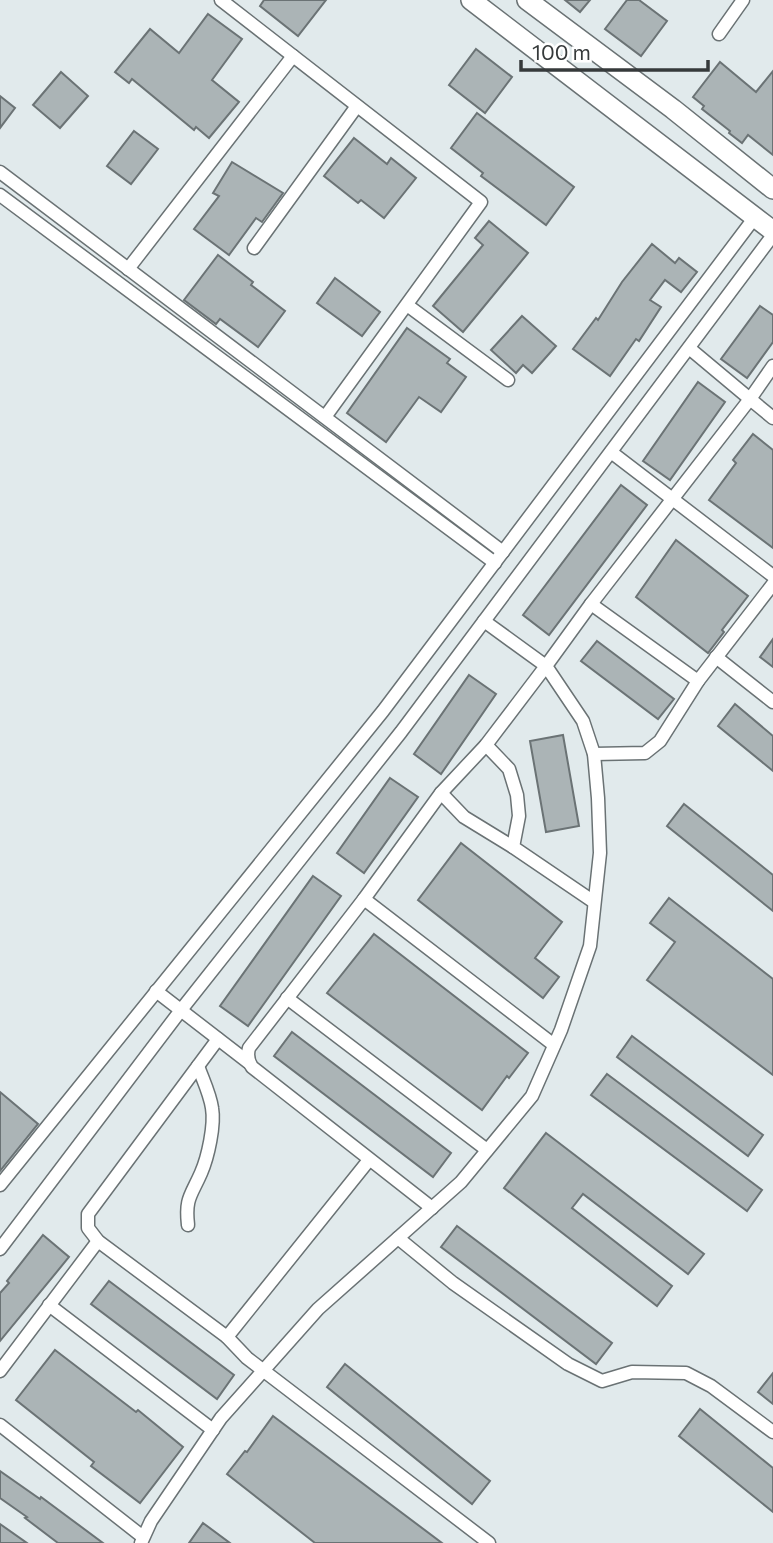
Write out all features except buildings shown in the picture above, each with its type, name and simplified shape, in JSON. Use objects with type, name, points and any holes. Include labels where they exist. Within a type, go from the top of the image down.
[{"type":"street","points":[[221,0],[481,202],[325,417]]},
{"type":"street","points":[[0,1249],[181,1010],[401,732],[773,233],[471,0]]},
{"type":"street","points":[[527,0],[673,109],[773,189]]},
{"type":"street","points":[[719,34],[743,0]]},
{"type":"street","points":[[128,269],[293,56]]},
{"type":"street","points":[[254,247],[357,106]]},
{"type":"street","points":[[0,172],[503,552]]},
{"type":"street","points":[[0,195],[495,563]]},
{"type":"street","points":[[0,1185],[383,711],[755,217]]},
{"type":"street","points":[[407,305],[508,380]]},
{"type":"street","points":[[689,348],[773,418]]},
{"type":"street","points":[[248,1062],[249,1048],[286,998],[364,899],[441,793],[485,745],[773,366]]},
{"type":"street","points":[[611,452],[773,576]]},
{"type":"street","points":[[594,754],[645,753],[660,741],[698,681],[773,584]]},
{"type":"street","points":[[591,604],[698,681]]},
{"type":"street","points":[[0,1425],[142,1540],[151,1521],[221,1418],[318,1309],[461,1182],[532,1096],[590,947],[600,853],[594,754],[583,721],[545,666],[484,621]]},
{"type":"street","points":[[716,657],[773,702]]},
{"type":"street","points":[[485,745],[509,769],[517,795],[519,816],[513,847]]},
{"type":"street","points":[[441,793],[464,817],[594,902]]},
{"type":"street","points":[[364,899],[554,1045]]},
{"type":"street","points":[[156,991],[432,1208]]},
{"type":"street","points":[[286,998],[488,1150]]},
{"type":"street","points":[[218,1039],[88,1213],[88,1228],[98,1241],[227,1337],[263,1371],[489,1543]]},
{"type":"street","points":[[188,1225],[186,1208],[191,1191],[202,1172],[212,1126],[212,1109],[198,1066]]},
{"type":"street","points":[[227,1337],[369,1160]]},
{"type":"street","points":[[398,1238],[453,1283],[568,1364],[602,1381],[632,1372],[686,1373],[711,1386],[773,1432]]},
{"type":"street","points":[[0,1371],[98,1241]]},
{"type":"street","points":[[49,1305],[213,1430]]}]
